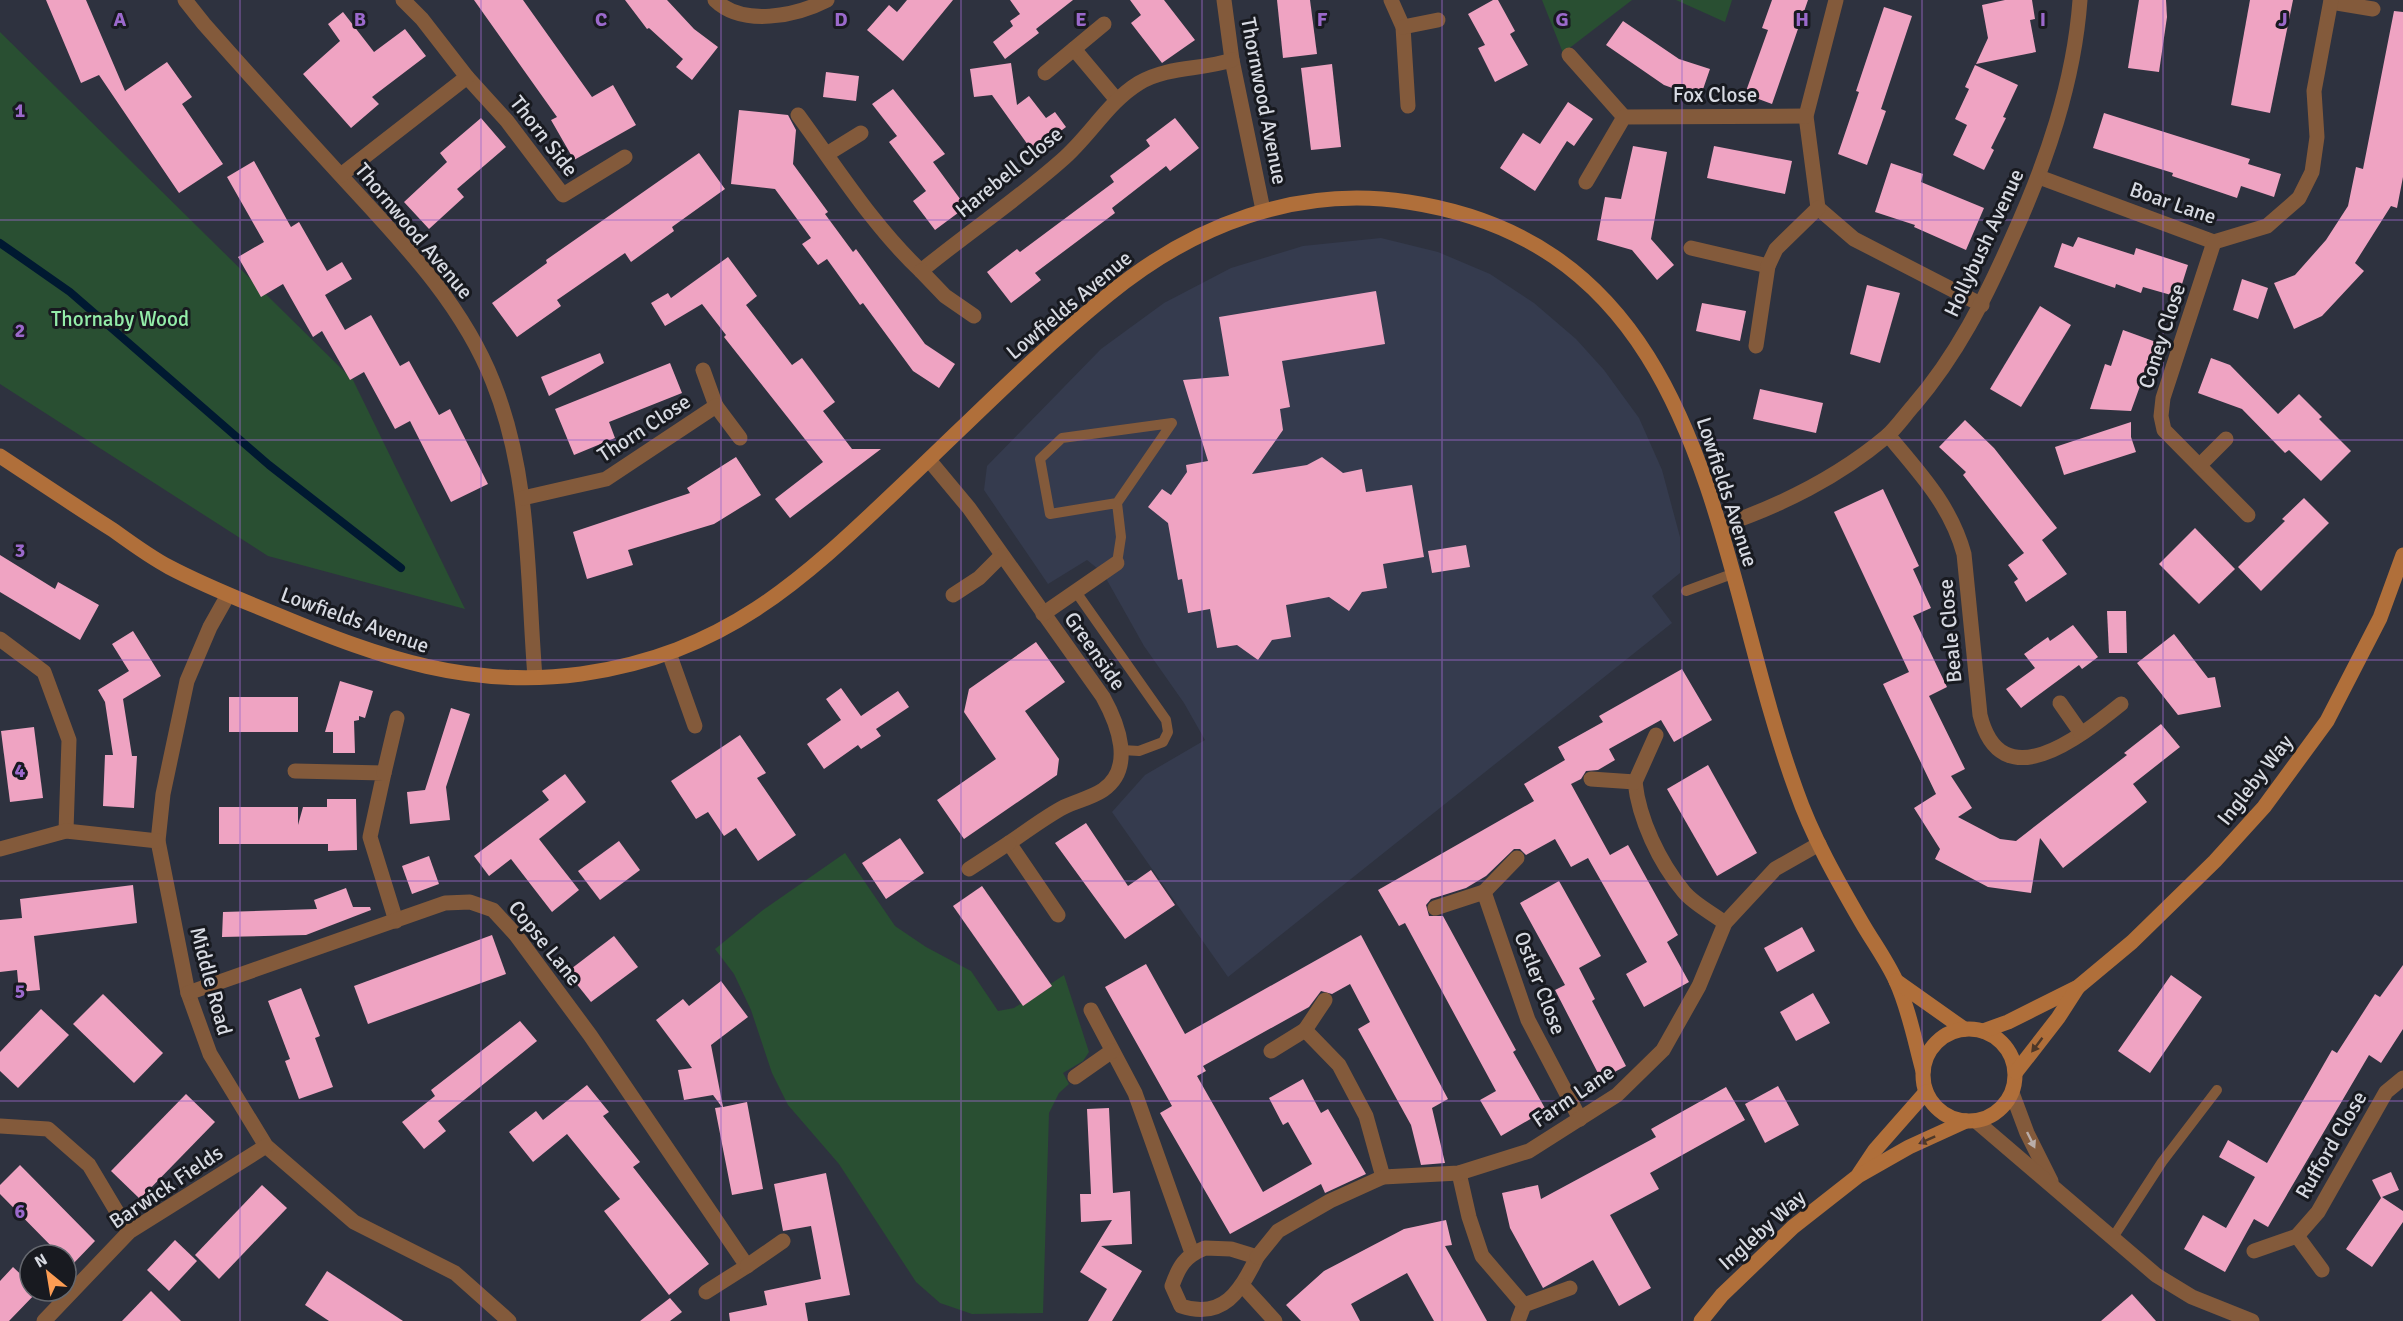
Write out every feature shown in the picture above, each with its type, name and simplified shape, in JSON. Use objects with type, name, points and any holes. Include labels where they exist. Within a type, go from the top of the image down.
[{"type":"street","name":"Thornwood Avenue","points":[[185,0],[440,288],[477,345],[494,384],[513,450],[523,498],[535,677]]},
{"type":"street","name":"Thorn Side","points":[[403,0],[422,19],[467,77],[507,121],[563,195],[625,157]]},
{"type":"street","points":[[715,0],[722,7],[764,17],[804,11],[827,0]]},
{"type":"street","name":"Thornwood Avenue","points":[[1224,0],[1232,60],[1263,210]]},
{"type":"street","points":[[1391,0],[1403,27],[1408,106]]},
{"type":"street","points":[[1836,0],[1806,116],[1818,208],[1854,239],[1982,305]]},
{"type":"street","name":"Hollybush Avenue","points":[[1721,526],[1767,511],[1811,490],[1888,435],[1929,387],[1982,305],[2039,177],[2057,120],[2078,27],[2080,0]]},
{"type":"street","name":"Boar Lane","points":[[2039,177],[2214,242],[2267,226],[2299,198],[2312,172],[2317,137],[2314,91],[2331,1],[2373,9]]},
{"type":"street","points":[[1403,27],[1438,20]]},
{"type":"street","points":[[1045,73],[1104,24]]},
{"type":"street","points":[[1074,49],[1116,99]]},
{"type":"street","points":[[1569,55],[1624,117],[1586,182]]},
{"type":"street","name":"Harebell Close","points":[[921,271],[1064,159],[1099,123],[1116,99],[1141,82],[1161,73],[1209,68],[1232,60]]},
{"type":"street","points":[[341,175],[467,77]]},
{"type":"street","points":[[798,115],[895,245],[945,296],[974,316]]},
{"type":"street","name":"Fox Close","points":[[1624,117],[1806,116]]},
{"type":"street","points":[[827,154],[861,133]]},
{"type":"street","name":"Lowfields Avenue","points":[[0,456],[164,564],[228,595],[322,633],[406,663],[464,675],[535,677],[578,674],[669,653],[716,634],[768,603],[817,566],[1052,342],[1116,288],[1168,252],[1212,228],[1263,210],[1311,200],[1346,197],[1414,203],[1460,212],[1491,224],[1547,252],[1581,278],[1619,315],[1647,354],[1674,400],[1696,450],[1721,526],[1732,574],[1796,792],[1819,844],[1896,981],[1923,1071]]},
{"type":"street","points":[[1756,346],[1768,266],[1776,249],[1818,208]]},
{"type":"street","name":"Coney Close","points":[[2214,242],[2163,398],[2161,416],[2164,430],[2248,515]]},
{"type":"street","points":[[1691,248],[1768,266]]},
{"type":"street","name":"Thorn Close","points":[[704,370],[716,406],[740,438]]},
{"type":"street","name":"Thorn Close","points":[[523,498],[606,479],[716,406]]},
{"type":"street","name":"Beale Close","points":[[1888,435],[1941,500],[1958,532],[1964,554],[1973,668],[1985,734],[1995,749],[2008,756],[2022,759],[2040,756],[2081,733],[2121,704]]},
{"type":"street","points":[[2200,465],[2226,439]]},
{"type":"street","name":"Greenside","points":[[929,460],[969,508],[1103,697],[1114,717],[1122,750]]},
{"type":"street","name":"Ingleby Way","points":[[1983,1031],[2008,1022],[2078,987],[2132,942],[2215,861],[2265,807],[2327,721],[2380,618],[2403,555]]},
{"type":"street","points":[[953,595],[979,578],[1001,556]]},
{"type":"street","points":[[1043,614],[1117,563]]},
{"type":"street","name":"Middle Road","points":[[228,595],[210,627],[187,681],[163,794],[158,841],[188,993],[210,1054],[266,1146],[354,1222],[455,1273],[509,1321]]},
{"type":"street","points":[[0,639],[44,672],[69,740],[66,831]]},
{"type":"street","points":[[669,653],[695,726]]},
{"type":"street","points":[[2060,703],[2081,733]]},
{"type":"street","points":[[396,921],[370,837],[397,718]]},
{"type":"street","points":[[1656,735],[1635,782],[1638,807],[1662,857],[1685,893],[1725,923]]},
{"type":"street","points":[[969,869],[1063,808],[1102,791],[1112,782],[1122,750]]},
{"type":"street","points":[[295,771],[384,773]]},
{"type":"street","points":[[1591,779],[1635,782]]},
{"type":"street","points":[[0,849],[66,831],[158,841]]},
{"type":"street","points":[[1010,843],[1058,915]]},
{"type":"street","name":"Farm Lane","points":[[1192,1253],[1179,1265],[1172,1286],[1181,1306],[1198,1312],[1220,1306],[1243,1286],[1257,1257],[1278,1231],[1330,1201],[1383,1177],[1459,1173],[1529,1151],[1617,1095],[1663,1050],[1699,986],[1725,923],[1774,869],[1819,844]]},
{"type":"street","points":[[1436,908],[1484,892],[1517,858]]},
{"type":"street","name":"Ostler Close","points":[[1484,892],[1528,1020],[1580,1119]]},
{"type":"street","name":"Copse Lane","points":[[188,993],[445,903],[470,902],[493,910],[516,935],[590,1035],[747,1266]]},
{"type":"street","name":"Lowfields Avenue","points":[[1896,981],[1964,1029]]},
{"type":"street","name":"Ingleby Way","points":[[2016,1072],[2058,1018],[2078,987]]},
{"type":"street","points":[[1271,1051],[1305,1029],[1325,1000]]},
{"type":"street","points":[[1091,1010],[1135,1093],[1192,1253],[1205,1248],[1231,1249],[1257,1257]]},
{"type":"street","points":[[1305,1029],[1339,1065],[1366,1116],[1383,1177]]},
{"type":"street","points":[[1964,1029],[1983,1031],[1999,1040],[2011,1054],[2016,1072],[2012,1093],[2003,1106],[1991,1116],[1971,1121],[1949,1117],[1935,1107],[1926,1092],[1923,1071],[1927,1056],[1936,1043],[1949,1034],[1964,1029]]},
{"type":"street","points":[[1076,1077],[1112,1051]]},
{"type":"street","name":"Rufford Close","points":[[2298,1236],[2318,1212],[2386,1092],[2403,1078]]},
{"type":"street","name":"Ingleby Way","points":[[1858,1176],[1875,1150],[1926,1092]]},
{"type":"street","points":[[2012,1093],[2027,1133],[2054,1186]]},
{"type":"street","points":[[1971,1121],[2054,1186],[2112,1239],[2156,1275],[2192,1297],[2252,1321]]},
{"type":"street","name":"Ingleby Way","points":[[1701,1321],[1722,1295],[1793,1227],[1858,1176],[1909,1147],[1971,1121]]},
{"type":"street","points":[[0,1125],[48,1130],[89,1165],[129,1232]]},
{"type":"street","name":"Barwick Fields","points":[[44,1321],[129,1232],[266,1146]]},
{"type":"street","points":[[1459,1173],[1469,1217],[1482,1256],[1524,1305]]},
{"type":"street","points":[[2254,1251],[2298,1236],[2322,1270]]},
{"type":"street","points":[[706,1292],[783,1241]]},
{"type":"street","points":[[1243,1286],[1275,1321]]},
{"type":"street","points":[[1518,1321],[1524,1305],[1570,1288]]},
{"type":"lane","points":[[1117,503],[1050,514],[1041,459],[1062,438],[1172,423],[1117,503],[1121,537],[1117,563]]},
{"type":"lane","points":[[1686,591],[1732,574]]},
{"type":"lane","points":[[1076,592],[1166,720],[1168,732],[1163,742],[1139,751],[1122,750]]},
{"type":"lane","points":[[2112,1239],[2162,1162],[2217,1090]]},
{"type":"shaded area","points":[[1381,238],[1438,252],[1490,274],[1534,303],[1576,339],[1604,370],[1639,418],[1662,470],[1680,537],[1680,573],[1652,596],[1672,623],[1228,977],[1112,812],[1145,775],[1205,740],[1184,703],[1144,646],[1103,573],[1087,560],[1048,584],[984,490],[987,466],[1101,349],[1164,303],[1231,268],[1303,246]]},
{"type":"green space","points":[[1542,0],[1632,0],[1563,53]]},
{"type":"green space","points":[[1676,0],[1732,0],[1725,22]]},
{"type":"green space","name":"Thornaby Wood","points":[[0,32],[353,380],[465,609],[268,556],[0,384]]},
{"type":"green space","points":[[845,853],[895,926],[926,947],[971,971],[998,1011],[1014,1008],[1064,975],[1089,1052],[1083,1061],[1063,1073],[1069,1084],[1059,1093],[1049,1113],[1043,1313],[972,1314],[940,1303],[916,1282],[839,1164],[788,1105],[772,1073],[751,1010],[734,974],[715,949],[763,910]]},
{"type":"building","points":[[46,0],[86,0],[125,91],[167,62],[192,97],[182,104],[223,164],[179,193],[99,75],[81,83]]},
{"type":"building","points":[[474,0],[523,0],[592,97],[613,85],[636,125],[574,160],[551,120],[557,117]]},
{"type":"building","points":[[625,0],[667,0],[694,29],[718,47],[692,80],[676,67],[683,59],[649,28],[647,29]]},
{"type":"building","points":[[907,0],[953,0],[903,61],[867,30],[889,5],[897,12]]},
{"type":"building","points":[[1010,0],[1073,0],[1036,29],[1039,33],[1005,59],[993,42],[1013,26],[1010,21],[1020,14]]},
{"type":"building","points":[[1130,0],[1164,0],[1195,40],[1162,63],[1131,23],[1141,15]]},
{"type":"building","points":[[1277,0],[1310,0],[1317,54],[1283,58]]},
{"type":"building","points":[[1493,0],[1498,0],[1515,31],[1510,34],[1528,65],[1495,82],[1478,48],[1485,45],[1468,14]]},
{"type":"building","points":[[1772,0],[1808,0],[1772,104],[1745,94],[1768,30],[1762,28]]},
{"type":"building","points":[[2005,0],[2032,0],[2035,19],[2030,20],[2036,52],[1976,64],[1988,38],[1982,5]]},
{"type":"building","points":[[2139,0],[2166,0],[2167,17],[2159,72],[2128,68]]},
{"type":"building","points":[[2250,0],[2293,0],[2270,113],[2231,105]]},
{"type":"building","points":[[1884,7],[1912,16],[1881,109],[1886,111],[1867,165],[1838,154]]},
{"type":"building","points":[[2394,11],[2403,12],[2403,177],[2397,208],[2391,206],[2355,263],[2364,271],[2322,316],[2294,329],[2274,283],[2295,275],[2326,240],[2348,206],[2356,167],[2363,169]]},
{"type":"building","points":[[343,12],[374,52],[405,29],[426,56],[372,97],[379,104],[351,128],[303,74],[340,41],[328,24]]},
{"type":"building","points":[[1623,21],[1679,59],[1710,69],[1700,98],[1664,85],[1606,45]]},
{"type":"building","points":[[1011,63],[1017,105],[1029,96],[1046,118],[1055,112],[1066,127],[1033,152],[992,95],[974,97],[970,69]]},
{"type":"building","points":[[1332,64],[1341,147],[1311,150],[1301,68]]},
{"type":"building","points":[[1975,65],[2018,85],[2003,117],[2006,118],[1991,148],[1994,150],[1984,170],[1953,155],[1967,125],[1955,119],[1969,89],[1965,87]]},
{"type":"building","points":[[826,72],[859,76],[856,101],[823,97]]},
{"type":"building","points":[[893,89],[945,154],[933,162],[966,207],[935,230],[913,201],[926,191],[889,142],[897,136],[872,104]]},
{"type":"building","points":[[1568,102],[1593,119],[1574,146],[1567,141],[1535,191],[1500,168],[1523,133],[1540,144]]},
{"type":"building","points":[[739,110],[788,115],[796,130],[793,164],[828,212],[825,214],[853,252],[856,249],[925,344],[955,364],[939,388],[913,371],[863,303],[860,305],[827,259],[818,265],[802,244],[811,238],[775,189],[731,184]]},
{"type":"building","points":[[2104,113],[2250,159],[2248,164],[2281,174],[2274,197],[2241,186],[2237,198],[2172,176],[2173,173],[2093,148]]},
{"type":"building","points":[[481,118],[506,147],[457,189],[464,197],[429,229],[404,202],[447,162],[440,153]]},
{"type":"building","points":[[1175,118],[1199,148],[1170,171],[1166,166],[1112,208],[1115,213],[1035,273],[1041,280],[1011,303],[987,272],[1017,249],[1020,252],[1114,182],[1110,176],[1150,146],[1146,140]]},
{"type":"building","points":[[1633,146],[1667,152],[1651,239],[1674,265],[1657,280],[1632,250],[1597,240],[1605,197],[1621,199]]},
{"type":"building","points":[[1714,146],[1792,161],[1785,194],[1707,178]]},
{"type":"building","points":[[699,153],[725,189],[672,227],[674,231],[631,262],[625,253],[557,300],[561,306],[517,337],[492,303],[547,263],[546,260]]},
{"type":"building","points":[[254,161],[291,227],[299,222],[327,271],[342,262],[352,279],[325,295],[345,330],[371,315],[400,366],[409,361],[439,415],[450,409],[488,484],[451,502],[410,421],[395,429],[364,372],[350,380],[322,331],[313,337],[283,284],[261,297],[238,257],[264,242],[227,177]]},
{"type":"building","points":[[1891,163],[1923,174],[1921,182],[1984,208],[1966,250],[1914,227],[1915,225],[1875,212]]},
{"type":"building","points":[[2078,237],[2134,255],[2136,248],[2188,265],[2178,297],[2143,287],[2141,293],[2116,284],[2115,288],[2054,267],[2062,243],[2073,247]]},
{"type":"building","points":[[728,257],[757,296],[746,305],[792,365],[802,358],[835,402],[823,411],[852,449],[881,449],[790,518],[775,499],[823,462],[724,337],[726,335],[702,304],[665,326],[651,303],[668,293],[671,298]]},
{"type":"building","points":[[2242,279],[2268,288],[2258,319],[2233,310]]},
{"type":"building","points":[[1867,285],[1900,293],[1880,363],[1850,354]]},
{"type":"building","points":[[1376,291],[1385,344],[1282,361],[1290,407],[1280,409],[1283,430],[1252,474],[1307,465],[1322,457],[1343,473],[1362,469],[1366,492],[1412,485],[1424,557],[1383,564],[1387,588],[1362,592],[1349,611],[1329,597],[1286,605],[1291,637],[1272,640],[1258,660],[1237,645],[1217,648],[1210,609],[1188,613],[1182,579],[1178,580],[1168,523],[1148,507],[1162,489],[1171,495],[1187,472],[1186,465],[1208,461],[1183,380],[1229,376],[1219,317]]},
{"type":"building","points":[[1702,303],[1746,311],[1740,341],[1696,331]]},
{"type":"building","points":[[2040,306],[2071,325],[2021,407],[1990,389]]},
{"type":"building","points":[[2123,330],[2156,342],[2131,411],[2090,409],[2105,364],[2111,366]]},
{"type":"building","points":[[600,353],[604,363],[549,396],[541,377]]},
{"type":"building","points":[[2211,358],[2230,365],[2278,414],[2299,394],[2322,417],[2319,419],[2351,451],[2321,481],[2289,450],[2285,453],[2242,409],[2198,393]]},
{"type":"building","points":[[670,363],[682,393],[609,422],[615,438],[574,455],[555,409]]},
{"type":"building","points":[[1760,389],[1823,403],[1816,433],[1753,419]]},
{"type":"building","points":[[1965,420],[1994,448],[2057,528],[2042,540],[2067,574],[2026,602],[2014,582],[2018,579],[2008,565],[2024,553],[1963,475],[1966,472],[1939,447]]},
{"type":"building","points":[[2131,422],[2131,437],[2136,452],[2064,475],[2055,447]]},
{"type":"building","points":[[736,457],[761,495],[714,524],[628,550],[633,565],[587,579],[573,532],[690,493],[687,488]]},
{"type":"building","points":[[1883,489],[1919,566],[1913,569],[1931,608],[1913,616],[1947,687],[1929,696],[1965,769],[1951,776],[1972,808],[1958,817],[2000,839],[2016,841],[2127,755],[2124,753],[2161,724],[2180,747],[2133,784],[2147,802],[2063,868],[2040,838],[2031,893],[1988,887],[1935,859],[1940,849],[1914,808],[1936,794],[1883,684],[1909,672],[1834,512]]},
{"type":"building","points":[[2304,498],[2329,523],[2261,591],[2238,567],[2285,521],[2282,519]]},
{"type":"building","points":[[2195,528],[2235,569],[2199,604],[2159,564]]},
{"type":"building","points":[[1466,545],[1470,567],[1432,573],[1428,551]]},
{"type":"building","points":[[0,555],[55,589],[58,582],[99,605],[80,640],[0,592]]},
{"type":"building","points":[[2107,611],[2126,611],[2127,653],[2109,653]]},
{"type":"building","points":[[2073,625],[2098,657],[2082,669],[2079,665],[2021,708],[2006,689],[2035,668],[2024,654],[2048,637],[2050,641]]},
{"type":"building","points":[[133,631],[161,676],[123,699],[132,756],[137,756],[134,808],[103,806],[105,755],[113,755],[105,702],[98,690],[129,671],[112,644]]},
{"type":"building","points":[[2174,634],[2208,678],[2215,677],[2221,707],[2178,715],[2137,663]]},
{"type":"building","points":[[1036,642],[1065,682],[1025,711],[1059,759],[1057,775],[964,839],[937,800],[996,759],[964,712],[969,689]]},
{"type":"building","points":[[1682,669],[1712,720],[1674,742],[1661,720],[1609,749],[1615,760],[1598,770],[1586,771],[1581,779],[1571,784],[1610,855],[1628,845],[1678,935],[1667,942],[1689,982],[1644,1007],[1626,974],[1647,962],[1588,858],[1571,867],[1555,839],[1526,855],[1520,849],[1514,849],[1486,876],[1466,888],[1431,899],[1426,905],[1429,916],[1443,916],[1516,1050],[1513,1052],[1546,1110],[1501,1136],[1480,1100],[1496,1091],[1405,923],[1399,926],[1378,890],[1534,801],[1524,784],[1565,760],[1558,747],[1603,722],[1599,716]]},
{"type":"building","points":[[340,681],[373,691],[365,718],[359,716],[359,720],[354,721],[355,753],[333,753],[333,732],[325,732]]},
{"type":"building","points":[[841,688],[861,716],[898,691],[909,707],[876,729],[881,736],[861,749],[858,745],[824,769],[807,744],[841,720],[826,699]]},
{"type":"building","points":[[229,697],[298,697],[298,732],[229,732]]},
{"type":"building","points":[[451,708],[470,714],[446,787],[450,820],[410,824],[407,792],[425,790]]},
{"type":"building","points":[[34,727],[43,798],[10,802],[1,731]]},
{"type":"building","points":[[740,735],[766,773],[757,778],[796,835],[758,861],[736,828],[724,836],[708,812],[696,819],[671,781]]},
{"type":"building","points":[[1708,765],[1757,853],[1717,876],[1667,789]]},
{"type":"building","points":[[565,774],[586,802],[539,839],[579,890],[552,912],[511,859],[489,876],[474,856],[549,800],[542,791]]},
{"type":"building","points":[[327,799],[356,799],[357,850],[328,851],[328,844],[219,844],[219,807],[298,807],[298,825],[303,807],[327,807]]},
{"type":"building","points":[[1086,823],[1128,886],[1151,870],[1175,905],[1125,939],[1055,843]]},
{"type":"building","points":[[900,838],[924,873],[886,899],[862,863]]},
{"type":"building","points":[[619,841],[640,870],[600,900],[578,871]]},
{"type":"building","points":[[429,856],[439,884],[412,894],[402,866]]},
{"type":"building","points":[[1559,881],[1601,956],[1579,968],[1595,999],[1592,1001],[1626,1066],[1601,1079],[1555,990],[1565,985],[1520,903]]},
{"type":"building","points":[[133,885],[137,923],[34,936],[40,990],[19,992],[17,970],[0,972],[0,920],[22,918],[20,899]]},
{"type":"building","points":[[982,886],[1052,986],[1023,1006],[953,906]]},
{"type":"building","points":[[346,888],[353,907],[370,907],[371,910],[306,935],[222,937],[223,912],[317,909],[314,900]]},
{"type":"building","points":[[1802,927],[1815,951],[1777,972],[1764,948]]},
{"type":"building","points":[[492,935],[506,974],[368,1024],[354,986]]},
{"type":"building","points":[[1361,935],[1448,1099],[1432,1108],[1445,1163],[1421,1165],[1411,1125],[1358,1029],[1370,1022],[1350,984],[1332,994],[1321,991],[1309,1007],[1203,1066],[1206,1071],[1197,1076],[1263,1192],[1312,1164],[1288,1122],[1283,1125],[1269,1098],[1303,1079],[1321,1113],[1328,1109],[1366,1174],[1325,1193],[1321,1184],[1230,1234],[1160,1113],[1172,1106],[1105,987],[1146,964],[1185,1034]]},
{"type":"building","points":[[614,936],[638,967],[591,1002],[567,972]]},
{"type":"building","points":[[2403,965],[2403,1029],[2381,1063],[2369,1055],[2268,1227],[2254,1219],[2225,1272],[2184,1249],[2203,1215],[2226,1228],[2255,1177],[2219,1157],[2228,1140],[2267,1163],[2332,1050],[2337,1053],[2375,994],[2380,997]]},
{"type":"building","points":[[2171,975],[2202,997],[2150,1073],[2118,1051]]},
{"type":"building","points":[[721,981],[748,1017],[711,1045],[723,1107],[747,1102],[763,1189],[732,1195],[715,1108],[722,1107],[713,1095],[684,1100],[678,1070],[692,1068],[656,1020],[683,999],[689,1006]]},
{"type":"building","points":[[301,988],[320,1036],[315,1038],[333,1087],[299,1099],[285,1061],[290,1059],[268,1001]]},
{"type":"building","points":[[1813,993],[1830,1023],[1796,1041],[1780,1012]]},
{"type":"building","points":[[103,994],[163,1053],[134,1083],[73,1024]]},
{"type":"building","points":[[41,1009],[69,1035],[18,1088],[0,1071],[0,1052]]},
{"type":"building","points":[[520,1021],[537,1041],[438,1121],[446,1131],[424,1149],[402,1122],[435,1096],[431,1090]]},
{"type":"building","points":[[587,1085],[609,1112],[603,1116],[640,1162],[633,1167],[709,1264],[669,1295],[604,1211],[620,1199],[567,1134],[533,1162],[509,1132],[536,1111],[543,1120]]},
{"type":"building","points":[[1778,1086],[1799,1125],[1765,1143],[1745,1104]]},
{"type":"building","points":[[1726,1087],[1745,1120],[1650,1173],[1659,1189],[1610,1215],[1651,1288],[1619,1306],[1593,1260],[1543,1288],[1510,1228],[1502,1193],[1538,1185],[1541,1199],[1656,1137],[1651,1129]]},
{"type":"building","points":[[186,1094],[215,1122],[140,1199],[111,1171]]},
{"type":"building","points":[[1109,1108],[1113,1193],[1130,1191],[1132,1244],[1101,1246],[1142,1271],[1112,1321],[1088,1321],[1107,1289],[1080,1272],[1112,1220],[1081,1222],[1080,1194],[1091,1194],[1087,1109]]},
{"type":"building","points":[[20,1165],[95,1241],[78,1259],[78,1243],[48,1243],[0,1194],[0,1185]]},
{"type":"building","points":[[2391,1172],[2399,1190],[2382,1197],[2403,1211],[2403,1222],[2372,1267],[2346,1249],[2381,1198],[2372,1180]]},
{"type":"building","points":[[826,1173],[850,1295],[805,1303],[808,1321],[730,1321],[729,1313],[767,1305],[764,1291],[821,1279],[811,1226],[783,1231],[774,1184]]},
{"type":"building","points":[[262,1185],[287,1208],[219,1279],[195,1255]]},
{"type":"building","points":[[1446,1220],[1452,1245],[1445,1246],[1487,1321],[1434,1321],[1407,1273],[1351,1304],[1360,1321],[1301,1321],[1286,1305],[1324,1271],[1404,1229]]},
{"type":"building","points":[[175,1240],[197,1261],[169,1291],[147,1270]]},
{"type":"building","points":[[13,1267],[18,1272],[18,1303],[26,1303],[9,1321],[0,1321],[0,1281]]},
{"type":"building","points":[[327,1271],[403,1321],[329,1321],[305,1305]]},
{"type":"building","points":[[151,1291],[181,1321],[122,1321]]},
{"type":"building","points":[[2132,1294],[2156,1321],[2101,1321]]},
{"type":"building","points":[[670,1298],[682,1312],[670,1321],[640,1321]]},
{"type":"waterway","points":[[0,243],[70,292],[269,465],[401,568]]}]
